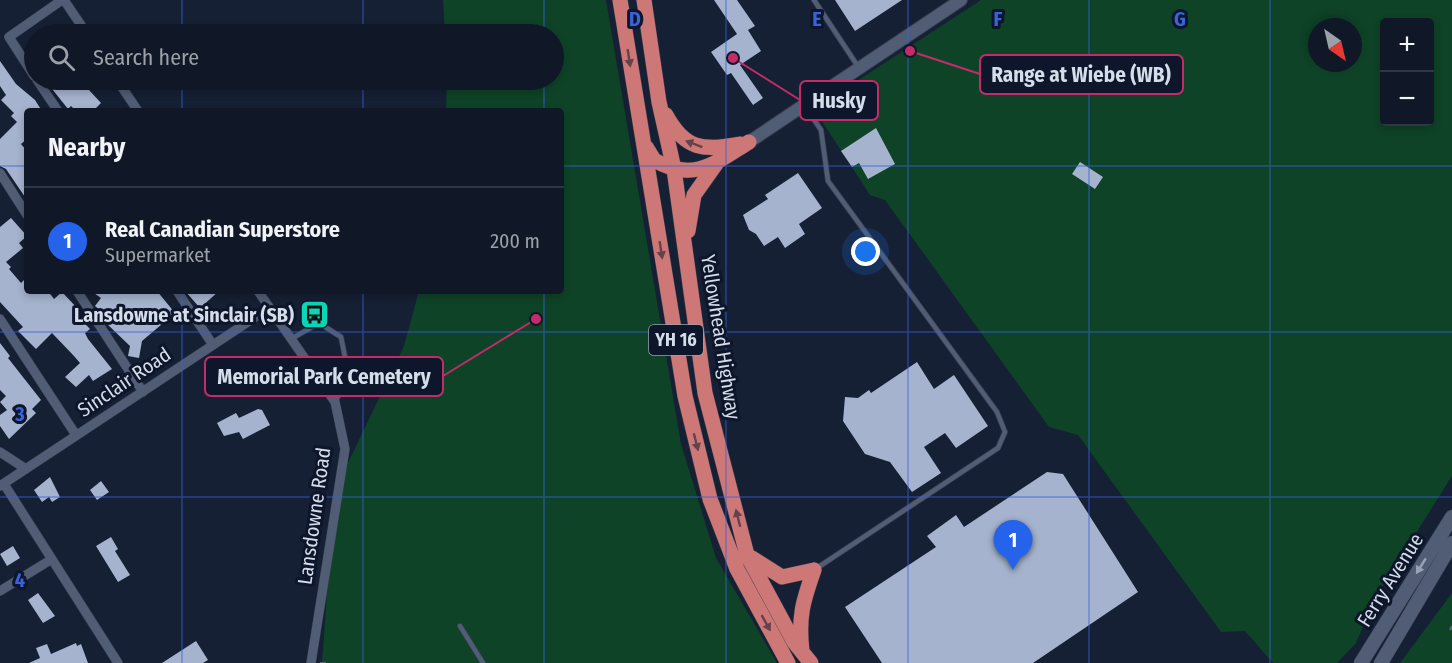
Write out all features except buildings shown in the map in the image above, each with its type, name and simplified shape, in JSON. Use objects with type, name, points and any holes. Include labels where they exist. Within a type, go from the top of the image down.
[{"type":"highway","name":"YH 16","points":[[620,0],[685,396],[710,499],[737,569],[788,663]]},
{"type":"highway","name":"Yellowhead Highway","points":[[644,0],[659,102],[674,169],[705,393],[747,555],[794,642],[806,657]]},
{"type":"highway","points":[[659,102],[673,129],[689,144],[713,149],[749,142]]},
{"type":"highway","points":[[643,142],[654,160],[674,169],[689,172],[707,168],[749,142]]},
{"type":"highway","points":[[686,252],[694,195],[718,161]]},
{"type":"highway","points":[[747,555],[782,578],[814,570]]},
{"type":"highway","points":[[806,657],[799,624],[803,600],[814,570]]},
{"type":"main road","name":"Ferry Avenue","points":[[1360,663],[1452,517]]},
{"type":"main road","name":"Ferry Avenue","points":[[1381,663],[1452,543]]},
{"type":"street","points":[[28,24],[63,0],[80,24]]},
{"type":"street","points":[[749,142],[961,0]]},
{"type":"street","points":[[24,27],[9,37],[24,60]]},
{"type":"street","points":[[44,90],[56,108]]},
{"type":"street","points":[[124,90],[136,108]]},
{"type":"street","points":[[0,173],[24,210]]},
{"type":"street","points":[[79,294],[143,392]]},
{"type":"street","points":[[179,294],[213,345]]},
{"type":"street","name":"Lansdowne Road","points":[[260,294],[335,402],[345,449],[312,663]]},
{"type":"street","name":"Sinclair Road","points":[[2,485],[269,308]]},
{"type":"street","points":[[0,319],[76,435]]},
{"type":"street","points":[[0,452],[26,469]]},
{"type":"street","points":[[2,485],[118,663]]},
{"type":"street","points":[[0,591],[52,559]]},
{"type":"lane","points":[[814,0],[860,68]]},
{"type":"lane","points":[[804,105],[821,130],[828,182],[997,412],[1005,432],[998,448],[814,570]]},
{"type":"lane","points":[[291,339],[319,323],[341,338],[349,377],[335,402]]},
{"type":"lane","points":[[460,626],[483,663]]},
{"type":"path","points":[[1449,630],[1452,626]]},
{"type":"green space","points":[[443,0],[606,0],[681,444],[716,558],[777,663],[322,663],[329,566],[347,465],[404,346],[418,294],[564,294],[564,108],[446,108],[447,90],[564,90],[564,24],[444,24]]},
{"type":"green space","points":[[981,0],[1452,0],[1452,476],[1375,598],[1356,643],[1337,663],[1273,663],[1245,631],[1221,632],[1078,435],[1049,427],[885,200],[870,195],[814,109]]},
{"type":"green space","points":[[1452,593],[1452,663],[1400,663]]},
{"type":"place","name":"Range at Wiebe (WB)","points":[[910,51]]},
{"type":"place","name":"Husky","points":[[733,58]]},
{"type":"place","name":"Lansdowne at Sinclair (SB)","points":[[315,315]]},
{"type":"place","name":"Memorial Park Cemetery","points":[[536,319]]},
{"type":"place","name":"Real Canadian Superstore","points":[[1013,570]]}]
